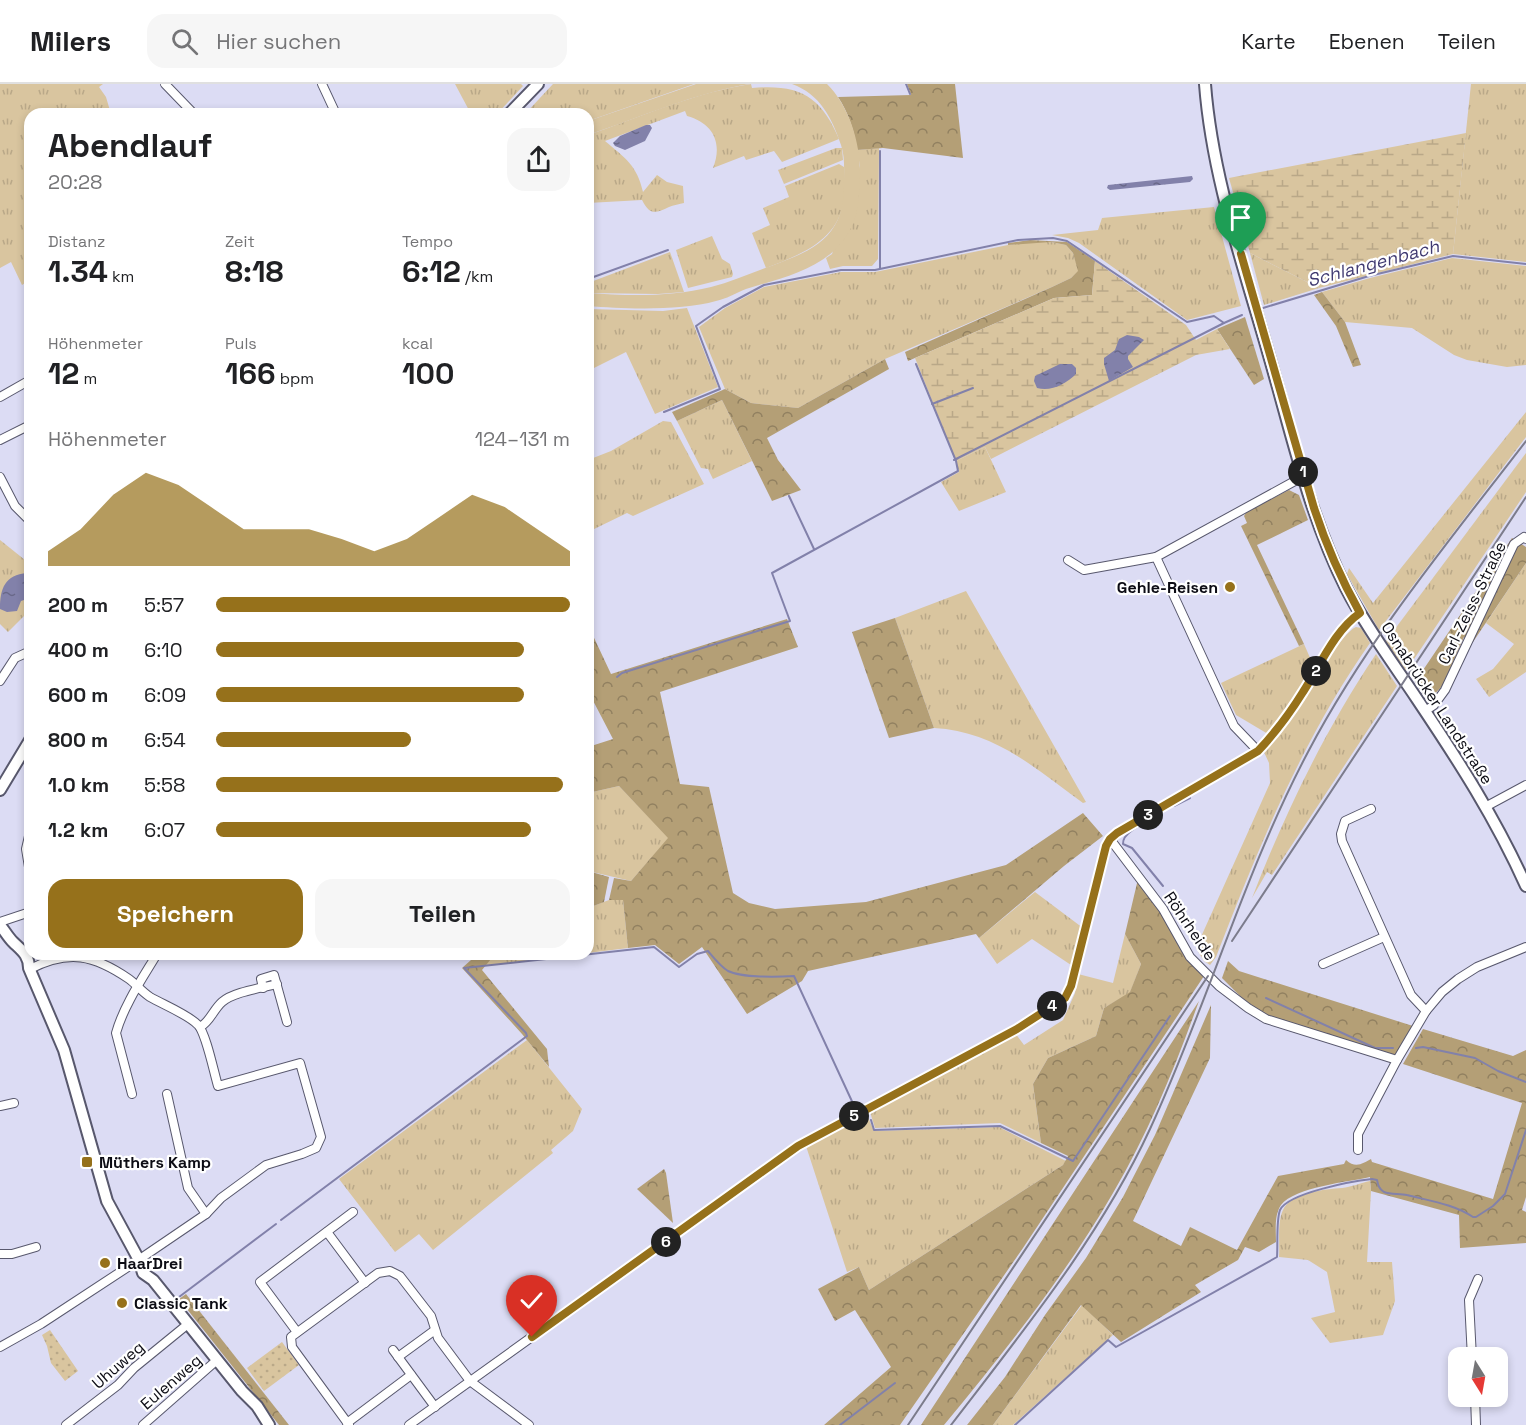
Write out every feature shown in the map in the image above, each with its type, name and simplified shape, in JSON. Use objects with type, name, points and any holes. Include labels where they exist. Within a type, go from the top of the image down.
[{"type":"street","points":[[166,84],[188,108]]},
{"type":"street","points":[[322,84],[333,108]]},
{"type":"street","points":[[515,108],[538,84]]},
{"type":"street","name":"Osnabrücker Landstraße","points":[[1205,84],[1208,121],[1220,181],[1304,476],[1325,540],[1360,613],[1487,807],[1526,886]]},
{"type":"street","points":[[0,397],[24,383]]},
{"type":"street","points":[[0,440],[24,428]]},
{"type":"street","points":[[1068,560],[1084,570],[1156,557],[1304,476]]},
{"type":"street","points":[[0,477],[15,506],[24,515]]},
{"type":"street","name":"Carl-Zeiss-Straße","points":[[1425,711],[1434,705],[1445,690],[1514,544],[1525,538]]},
{"type":"street","points":[[1156,557],[1234,726],[1258,751]]},
{"type":"street","points":[[409,1425],[798,1146],[1017,1029],[1065,998],[1071,986],[1106,846],[1110,839],[1258,751],[1274,734],[1303,693],[1335,640],[1360,613]]},
{"type":"street","points":[[1,676],[15,658],[24,654]]},
{"type":"street","points":[[0,790],[24,750]]},
{"type":"street","points":[[1487,807],[1526,785]]},
{"type":"street","points":[[1371,809],[1345,821],[1341,834],[1342,841],[1411,995],[1426,1011]]},
{"type":"street","name":"Röhrheide","points":[[1110,839],[1164,909],[1190,957],[1226,992],[1266,1019],[1397,1060]]},
{"type":"street","points":[[24,914],[0,923],[13,942],[16,951],[30,968],[64,1050],[107,1201],[143,1273],[153,1280],[242,1391],[252,1409],[267,1422]]},
{"type":"street","points":[[1323,964],[1384,937]]},
{"type":"street","points":[[1358,1150],[1358,1134],[1426,1011],[1442,992],[1458,979],[1477,967],[1526,947]]},
{"type":"street","points":[[30,968],[56,960]]},
{"type":"street","points":[[0,1347],[34,1329],[206,1214],[221,1198],[266,1165],[316,1148],[321,1137],[300,1063],[218,1086],[197,1023],[147,995],[130,980],[92,960]]},
{"type":"street","points":[[132,1094],[116,1033],[137,987],[153,960]]},
{"type":"street","points":[[200,1027],[206,1024],[223,1001],[232,996],[277,984],[287,1022]]},
{"type":"street","points":[[167,1094],[188,1188],[206,1214]]},
{"type":"street","points":[[0,1106],[14,1103]]},
{"type":"street","points":[[297,1332],[260,1282],[353,1212]]},
{"type":"street","points":[[327,1232],[365,1283]]},
{"type":"street","points":[[0,1254],[12,1254],[36,1247]]},
{"type":"street","points":[[411,1375],[348,1424],[292,1347],[291,1337],[378,1273],[390,1271],[400,1276],[431,1316],[438,1338],[470,1381],[529,1425]]},
{"type":"street","points":[[1471,1347],[1469,1300],[1478,1279]]},
{"type":"street","name":"Uhuweg","points":[[66,1425],[188,1324]]},
{"type":"street","points":[[435,1330],[396,1354],[435,1407]]},
{"type":"street","name":"Eulenweg","points":[[143,1425],[217,1360]]},
{"type":"street","points":[[1475,1407],[1476,1425]]},
{"type":"green space","points":[[0,84],[103,84],[99,87],[106,97],[109,108],[24,108],[24,284],[22,285],[11,262],[0,268]]},
{"type":"green space","points":[[455,84],[521,84],[523,86],[503,108],[468,108]]},
{"type":"green space","points":[[553,84],[694,84],[594,119],[594,108],[531,108]]},
{"type":"green space","points":[[696,84],[750,84],[689,99],[594,133],[594,119]]},
{"type":"green space","points":[[751,84],[752,88],[784,88],[807,96],[825,113],[839,139],[782,162],[774,151],[746,160],[744,156],[713,168],[717,150],[714,135],[696,119],[687,116],[685,111],[605,141],[634,168],[643,192],[657,175],[667,182],[683,186],[684,203],[654,212],[648,209],[642,200],[594,203],[594,133],[689,99]]},
{"type":"green space","points":[[792,84],[827,84],[848,115],[856,140],[860,165],[857,211],[850,230],[841,243],[818,263],[804,270],[720,300],[670,308],[594,306],[594,293],[665,294],[718,285],[798,255],[815,246],[829,233],[840,215],[844,192],[844,158],[829,116],[824,108],[802,88]]},
{"type":"green space","points":[[907,84],[955,84],[963,158],[883,148],[857,150],[850,122],[838,97],[911,95]]},
{"type":"green space","points":[[1471,84],[1526,84],[1526,262],[1453,254]]},
{"type":"green space","points":[[1466,133],[1453,254],[1319,288],[1250,253],[1229,178]]},
{"type":"green space","points":[[836,148],[842,148],[843,160],[784,184],[778,170]]},
{"type":"green space","points":[[879,148],[878,259],[872,266],[843,266],[830,269],[826,258],[832,254],[860,166],[857,150]]},
{"type":"green space","points":[[839,164],[844,167],[844,200],[834,226],[826,236],[804,252],[766,268],[752,233],[770,225],[763,208],[789,197],[785,186]]},
{"type":"green space","points":[[1214,207],[1241,306],[1187,320],[1079,243],[1052,235],[1098,230],[1102,218]]},
{"type":"green space","points":[[712,236],[722,259],[730,264],[732,277],[688,288],[676,250]]},
{"type":"green space","points":[[1030,240],[1067,242],[1095,261],[1092,295],[1054,298],[908,361],[905,352],[1052,287],[1071,278],[1078,271],[1073,253],[1066,245],[1051,242],[1008,245],[1008,243]]},
{"type":"green space","points":[[1030,242],[1066,245],[1073,253],[1079,271],[1071,278],[1052,287],[885,359],[798,408],[751,403],[725,389],[699,327],[725,308],[764,287],[841,272],[875,272]]},
{"type":"green space","points":[[670,252],[684,292],[594,293],[594,281]]},
{"type":"green space","points":[[1250,253],[1319,288],[1264,305]]},
{"type":"green space","points":[[1452,258],[1526,266],[1526,365],[1507,367],[1467,360],[1454,355],[1412,328],[1345,322],[1322,292],[1370,278]]},
{"type":"green space","points":[[1095,261],[1186,325],[1196,340],[1217,329],[1230,349],[1196,355],[991,459],[985,447],[956,461],[915,358],[1054,298],[1092,295]]},
{"type":"green space","points":[[1322,292],[1345,322],[1361,365],[1353,367],[1336,326],[1314,295]]},
{"type":"green space","points":[[687,308],[718,387],[655,414],[626,352],[594,368],[594,309],[663,311]]},
{"type":"green space","points":[[1245,317],[1264,379],[1254,385],[1217,329]]},
{"type":"green space","points":[[885,359],[889,369],[767,438],[778,460],[801,490],[772,501],[722,400],[677,421],[672,412],[725,389],[751,403],[798,408]]},
{"type":"green space","points":[[722,400],[752,461],[713,479],[708,469],[701,468],[677,421]]},
{"type":"green space","points":[[1526,412],[1526,437],[1379,630],[1347,574],[1349,568],[1373,603]]},
{"type":"green space","points":[[663,421],[671,422],[704,484],[633,516],[627,513],[594,529],[594,458],[611,451]]},
{"type":"green space","points":[[985,447],[1006,492],[959,511],[941,482],[959,472],[956,461]]},
{"type":"green space","points":[[1526,453],[1526,492],[1406,671],[1386,641]]},
{"type":"green space","points":[[1289,490],[1299,495],[1308,520],[1257,545],[1304,644],[1299,646],[1241,526],[1247,523],[1244,516],[1247,511]]},
{"type":"green space","points":[[1512,538],[1526,547],[1526,563],[1473,642],[1464,637],[1443,685],[1433,696],[1425,697],[1415,682]]},
{"type":"green space","points":[[0,540],[24,559],[24,616],[8,632],[0,624]]},
{"type":"green space","points":[[1526,563],[1526,672],[1489,697],[1476,679],[1493,669],[1514,644],[1486,623]]},
{"type":"green space","points":[[966,591],[1086,802],[1083,803],[1031,765],[996,744],[976,736],[934,728],[895,618]]},
{"type":"green space","points":[[895,618],[934,728],[889,738],[852,632]]},
{"type":"green space","points":[[787,619],[798,647],[660,692],[680,784],[709,787],[733,893],[749,903],[775,909],[866,902],[1006,865],[1083,813],[1103,836],[979,938],[976,934],[808,971],[802,981],[747,1014],[702,947],[679,964],[655,945],[628,948],[623,900],[609,900],[614,878],[631,881],[668,838],[619,786],[594,792],[594,745],[613,739],[594,703],[594,638],[611,674]]},
{"type":"green space","points":[[1356,627],[1361,628],[1370,643],[1346,679],[1303,755],[1248,875],[1216,957],[1210,965],[1204,961],[1196,948],[1270,783],[1269,763],[1263,750],[1274,739],[1339,644]]},
{"type":"green space","points":[[1304,644],[1315,669],[1268,734],[1236,715],[1221,683]]},
{"type":"green space","points":[[1376,654],[1397,686],[1272,875],[1267,872],[1252,898],[1307,773],[1340,712]]},
{"type":"green space","points":[[619,786],[669,838],[631,881],[594,872],[594,792]]},
{"type":"green space","points":[[594,873],[609,877],[604,902],[594,906]]},
{"type":"green space","points":[[1138,879],[1160,910],[1188,959],[1204,976],[1023,1248],[900,1425],[824,1425],[891,1367],[855,1310],[835,1321],[818,1289],[859,1267],[869,1290],[1063,1165],[1068,1156],[1041,1143],[1033,1084],[1048,1058],[1096,1036],[1104,1008],[1130,992],[1141,964],[1125,934]]},
{"type":"green space","points":[[1035,892],[1083,928],[1074,967],[1032,939],[997,964],[979,938]]},
{"type":"green space","points":[[609,900],[623,900],[628,948],[594,952],[594,906]]},
{"type":"green space","points":[[1125,934],[1141,964],[1130,993],[1104,1008],[1096,1036],[1048,1058],[1033,1084],[1041,1143],[1000,1123],[875,1128],[870,1112],[1015,1033],[1024,1045],[1063,1020],[1075,993],[1078,974],[1113,983]]},
{"type":"green space","points":[[471,960],[490,960],[482,970],[547,1049],[549,1067],[522,1034],[462,968]]},
{"type":"green space","points":[[489,960],[532,960],[483,966]]},
{"type":"green space","points":[[1228,961],[1239,971],[1413,1026],[1395,1057],[1264,1015],[1222,978]]},
{"type":"green space","points":[[1199,1001],[1150,1123],[1113,1193],[1075,1254],[1012,1341],[944,1425],[921,1425]]},
{"type":"green space","points":[[1211,1005],[1210,1058],[1133,1221],[1181,1246],[1190,1227],[1237,1250],[1278,1176],[1344,1164],[1346,1160],[1356,1165],[1371,1159],[1372,1162],[1493,1199],[1522,1103],[1403,1064],[1423,1029],[1513,1056],[1526,1050],[1526,1197],[1522,1210],[1526,1212],[1526,1243],[1460,1248],[1459,1215],[1371,1191],[1370,1177],[1310,1190],[1288,1199],[1281,1205],[1276,1218],[1276,1242],[1259,1252],[1245,1247],[1238,1260],[1195,1285],[1201,1292],[1121,1342],[1081,1305],[993,1425],[967,1425],[1005,1377],[1045,1315],[1086,1258],[1123,1197],[1155,1135]]},
{"type":"green space","points":[[527,1040],[582,1109],[573,1131],[551,1150],[553,1153],[433,1250],[419,1234],[395,1252],[339,1179]]},
{"type":"green space","points":[[867,1115],[874,1131],[999,1127],[1066,1161],[869,1290],[859,1267],[847,1272],[806,1146]]},
{"type":"green space","points":[[664,1169],[666,1173],[673,1223],[637,1189]]},
{"type":"green space","points":[[1370,1181],[1367,1262],[1392,1262],[1395,1301],[1383,1335],[1330,1343],[1311,1318],[1335,1312],[1327,1272],[1308,1260],[1279,1257],[1281,1215],[1287,1204],[1301,1196]]},
{"type":"green space","points":[[186,1294],[289,1425],[279,1425],[179,1299]]},
{"type":"green space","points":[[1082,1305],[1113,1335],[1013,1425],[993,1425]]},
{"type":"green space","points":[[50,1330],[78,1371],[65,1381],[51,1363],[42,1335]]},
{"type":"green space","points":[[282,1342],[299,1365],[264,1391],[247,1368]]},
{"type":"water","points":[[646,125],[652,128],[645,141],[625,150],[613,143],[620,136]]},
{"type":"water","points":[[1192,176],[1193,179],[1190,182],[1110,190],[1107,188],[1108,185]]},
{"type":"water","points":[[1127,335],[1144,340],[1128,356],[1133,367],[1109,381],[1104,358],[1115,350],[1119,339]]},
{"type":"water","points":[[1060,364],[1072,364],[1076,368],[1076,374],[1058,386],[1048,389],[1037,388],[1034,381],[1035,376]]},
{"type":"water","points":[[24,573],[24,600],[21,601],[17,611],[7,612],[0,609],[5,584]]},
{"type":"waterway","points":[[906,84],[910,94]]},
{"type":"waterway","points":[[880,151],[880,268]]},
{"type":"waterway","points":[[664,412],[720,389],[696,326],[723,307],[764,285],[841,270],[875,270],[1018,240],[1053,238],[1067,241],[1187,322],[1214,316],[1224,323]]},
{"type":"waterway","points":[[594,277],[668,250]]},
{"type":"waterway","name":"Schlangenbach","points":[[1263,308],[1369,276],[1453,256],[1526,264]]},
{"type":"waterway","points":[[954,460],[1242,315]]},
{"type":"waterway","points":[[617,677],[622,673],[790,621],[772,573],[958,471],[916,364]]},
{"type":"waterway","points":[[932,404],[973,388]]},
{"type":"waterway","points":[[789,496],[814,549]]},
{"type":"waterway","points":[[1174,806],[1190,798]]},
{"type":"waterway","points":[[1159,816],[1131,831],[1123,844],[1132,848],[1163,886]]},
{"type":"waterway","points":[[594,954],[654,947],[679,967],[697,954],[708,951],[722,967],[734,973],[760,977],[794,976],[856,1110]]},
{"type":"waterway","points":[[464,968],[536,960]]},
{"type":"waterway","points":[[281,1220],[527,1036],[465,969]]},
{"type":"waterway","points":[[1266,998],[1375,1048],[1393,1048]]},
{"type":"waterway","points":[[871,1120],[874,1130],[1000,1126],[1073,1161],[1170,1016]]},
{"type":"waterway","points":[[1416,1048],[1423,1047],[1475,1058],[1498,1071],[1526,1082]]},
{"type":"waterway","points":[[1015,1425],[1108,1340],[1116,1347],[1277,1257],[1280,1210],[1295,1198],[1322,1189],[1372,1179],[1377,1180],[1384,1192],[1404,1194],[1441,1203],[1476,1217],[1493,1206],[1505,1194],[1526,1130]]},
{"type":"waterway","points":[[179,1297],[276,1224]]},
{"type":"waterway","points":[[840,1425],[895,1383]]},
{"type":"railway","points":[[951,1425],[1059,1282],[1108,1208],[1130,1169],[1171,1082],[1264,845],[1285,798],[1331,711],[1356,670],[1410,592],[1526,441]]},
{"type":"railway","points":[[1232,941],[1526,497]]},
{"type":"railway","points":[[908,1425],[1208,976]]},
{"type":"place","name":"Gehle-Reisen","points":[[1230,587]]},
{"type":"place","name":"Müthers Kamp","points":[[87,1162]]},
{"type":"place","name":"HaarDrei","points":[[105,1263]]},
{"type":"place","name":"Classic Tank","points":[[122,1303]]},
{"type":"route","points":[[532,1337],[798,1146],[1017,1029],[1065,998],[1071,986],[1106,846],[1110,839],[1258,751],[1274,734],[1303,693],[1335,640],[1360,613],[1325,540],[1314,508],[1241,254]]}]
